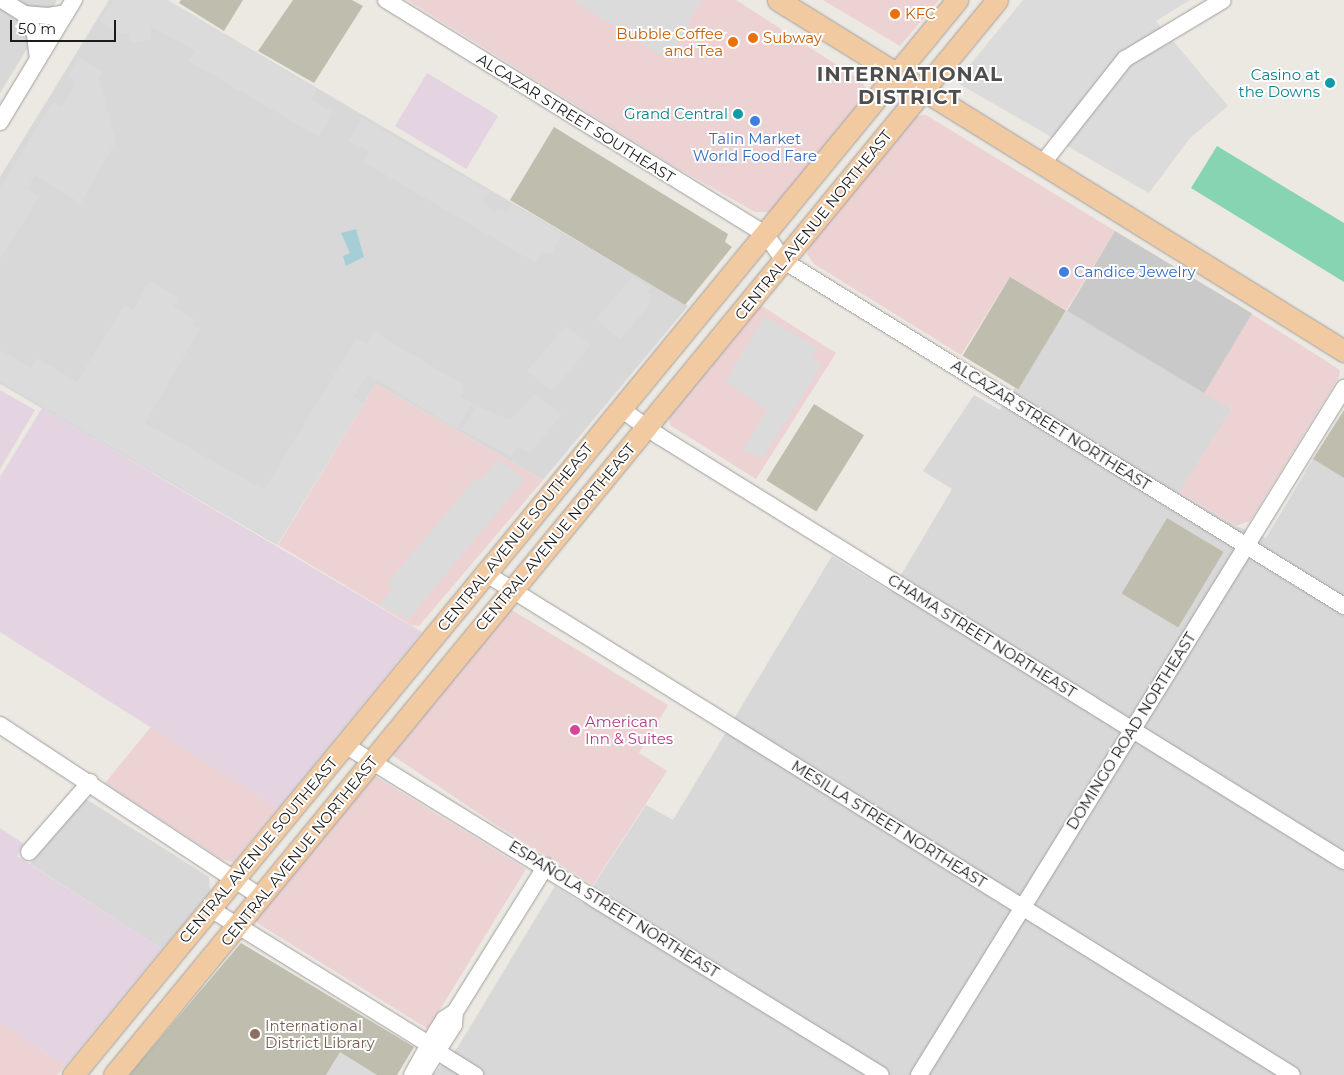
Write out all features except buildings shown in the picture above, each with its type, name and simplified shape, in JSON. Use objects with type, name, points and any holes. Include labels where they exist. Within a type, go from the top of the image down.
[{"type":"main road","points":[[778,0],[1344,351]]},
{"type":"main road","name":"CENTRAL AVENUE SOUTHEAST","points":[[72,1075],[766,235],[957,0]]},
{"type":"main road","name":"CENTRAL AVENUE NORTHEAST","points":[[114,1075],[997,0]]},
{"type":"street","points":[[2,0],[24,14],[48,16],[70,6]]},
{"type":"street","name":"ALCAZAR STREET SOUTHEAST","points":[[386,0],[766,235]]},
{"type":"street","points":[[1042,164],[1125,59],[1223,0]]},
{"type":"street","points":[[0,122],[70,6]]},
{"type":"street","points":[[24,14],[35,34],[38,59]]},
{"type":"street","name":"ALCAZAR STREET NORTHEAST","points":[[766,235],[784,261],[1344,606]]},
{"type":"street","name":"DOMINGO ROAD NORTHEAST","points":[[919,1075],[1344,388]]},
{"type":"street","name":"CHAMA STREET NORTHEAST","points":[[621,409],[646,428],[1344,861]]},
{"type":"street","name":"MESILLA STREET NORTHEAST","points":[[485,573],[1292,1075]]},
{"type":"street","points":[[0,725],[90,782],[261,897]]},
{"type":"street","name":"ESPAÑOLA STREET NORTHEAST","points":[[345,745],[546,866],[881,1075]]},
{"type":"street","points":[[29,852],[90,782]]},
{"type":"street","points":[[422,1075],[444,1019],[455,1012],[546,866]]},
{"type":"street","points":[[210,908],[475,1075]]},
{"type":"street","points":[[412,1075],[433,1048]]},
{"type":"shaded area","points":[[0,0],[57,0],[0,93]]},
{"type":"shaded area","points":[[109,0],[167,0],[688,306],[543,480],[376,384],[277,545],[0,384],[0,177]]},
{"type":"shaded area","points":[[113,0],[168,0],[317,90],[311,100],[333,112],[319,137],[189,61],[195,50],[151,27],[151,39],[131,43],[128,33],[117,33],[100,21]]},
{"type":"shaded area","points":[[181,0],[243,0],[224,31],[179,3]]},
{"type":"shaded area","points":[[293,0],[352,0],[363,6],[314,83],[258,51]]},
{"type":"shaded area","points":[[407,0],[736,0],[860,80],[866,88],[864,97],[770,212],[755,212],[677,168]]},
{"type":"shaded area","points":[[573,0],[701,0],[671,55],[660,55]]},
{"type":"shaded area","points":[[823,0],[939,0],[900,46]]},
{"type":"shaded area","points":[[1023,0],[1190,0],[1156,21],[1228,106],[1190,138],[1149,193],[956,82]]},
{"type":"shaded area","points":[[79,57],[102,72],[99,79],[116,141],[81,203],[34,175],[28,189],[39,197],[0,259],[0,188],[53,102],[62,107],[77,82],[68,76]]},
{"type":"shaded area","points":[[427,73],[498,116],[466,169],[395,126]]},
{"type":"shaded area","points":[[926,115],[1115,231],[1066,310],[1010,277],[961,355],[814,264],[807,254],[809,246],[916,116]]},
{"type":"shaded area","points":[[362,118],[489,192],[483,200],[493,212],[502,208],[506,214],[511,204],[562,234],[552,253],[542,254],[536,263],[364,162],[370,152],[349,141]]},
{"type":"shaded area","points":[[554,127],[728,234],[725,242],[732,247],[685,305],[510,200]]},
{"type":"shaded area","points":[[1115,231],[1252,313],[1204,393],[1067,311]]},
{"type":"shaded area","points":[[632,277],[650,287],[648,292],[652,295],[648,307],[620,340],[596,319]]},
{"type":"shaded area","points":[[1010,277],[1066,310],[1018,389],[963,356]]},
{"type":"shaded area","points":[[150,281],[179,298],[173,307],[196,320],[193,325],[200,329],[145,423],[264,490],[356,339],[367,344],[374,332],[465,386],[460,397],[472,403],[457,429],[368,374],[354,397],[364,403],[277,544],[0,381],[0,350],[31,368],[36,358],[77,382],[124,305],[133,310]]},
{"type":"shaded area","points":[[760,305],[836,353],[756,479],[670,425],[669,417]]},
{"type":"shaded area","points":[[1066,310],[1232,409],[1179,493],[1236,526],[1266,538],[1313,459],[1344,478],[1344,1075],[433,1075],[458,1047],[555,886],[582,903],[646,805],[673,820],[832,556],[891,592],[952,489],[923,471],[974,395],[1000,410]]},
{"type":"shaded area","points":[[1252,314],[1340,370],[1339,377],[1250,521],[1236,526],[1179,492],[1232,409],[1203,393]]},
{"type":"shaded area","points":[[765,316],[818,348],[812,358],[822,365],[765,454],[758,458],[743,449],[767,410],[725,381]]},
{"type":"shaded area","points":[[566,326],[591,345],[553,390],[548,389],[527,371]]},
{"type":"shaded area","points":[[376,384],[543,480],[419,626],[411,625],[278,545]]},
{"type":"shaded area","points":[[0,390],[35,410],[0,469]]},
{"type":"shaded area","points":[[534,394],[562,414],[530,453],[517,447],[512,457],[462,430],[476,406],[508,419],[515,416]]},
{"type":"shaded area","points":[[814,404],[864,435],[816,512],[766,480]]},
{"type":"shaded area","points":[[42,408],[422,632],[278,808],[0,632],[0,477]]},
{"type":"shaded area","points":[[1344,410],[1344,478],[1313,459]]},
{"type":"shaded area","points":[[497,459],[525,479],[409,619],[378,605],[394,589],[387,583],[476,478],[483,478]]},
{"type":"shaded area","points":[[1167,518],[1224,552],[1178,627],[1122,593]]},
{"type":"shaded area","points":[[510,609],[668,705],[639,753],[667,771],[593,885],[493,823],[392,755],[393,749]]},
{"type":"shaded area","points":[[151,727],[278,808],[233,862],[223,860],[105,783]]},
{"type":"shaded area","points":[[375,776],[526,869],[428,1029],[257,923],[255,917]]},
{"type":"shaded area","points":[[86,799],[209,877],[210,891],[162,949],[30,864]]},
{"type":"shaded area","points":[[0,828],[24,844],[17,856],[162,949],[65,1066],[0,1023]]},
{"type":"shaded area","points":[[241,943],[414,1047],[397,1075],[129,1075]]},
{"type":"shaded area","points":[[0,1023],[65,1066],[57,1075],[0,1075]]},
{"type":"shaded area","points":[[340,1052],[377,1075],[326,1075]]},
{"type":"green space","points":[[1217,146],[1344,223],[1344,282],[1191,188]]},
{"type":"water","points":[[356,229],[364,257],[346,266],[343,256],[350,253],[341,233]]},
{"type":"place","name":"KFC","points":[[895,14]]},
{"type":"place","name":"Subway","points":[[753,38]]},
{"type":"place","name":"Bubble Coffee and Tea","points":[[733,42]]},
{"type":"place","name":"Casino at the Downs","points":[[1330,83]]},
{"type":"place","name":"Grand Central","points":[[738,114]]},
{"type":"place","name":"Talin Market World Food Fare","points":[[755,121]]},
{"type":"place","name":"Candice Jewelry","points":[[1064,272]]},
{"type":"place","name":"American Inn & Suites","points":[[575,730]]},
{"type":"place","name":"International District Library","points":[[255,1034]]},
{"type":"district","name":"INTERNATIONAL DISTRICT","points":[[910,86]]}]
